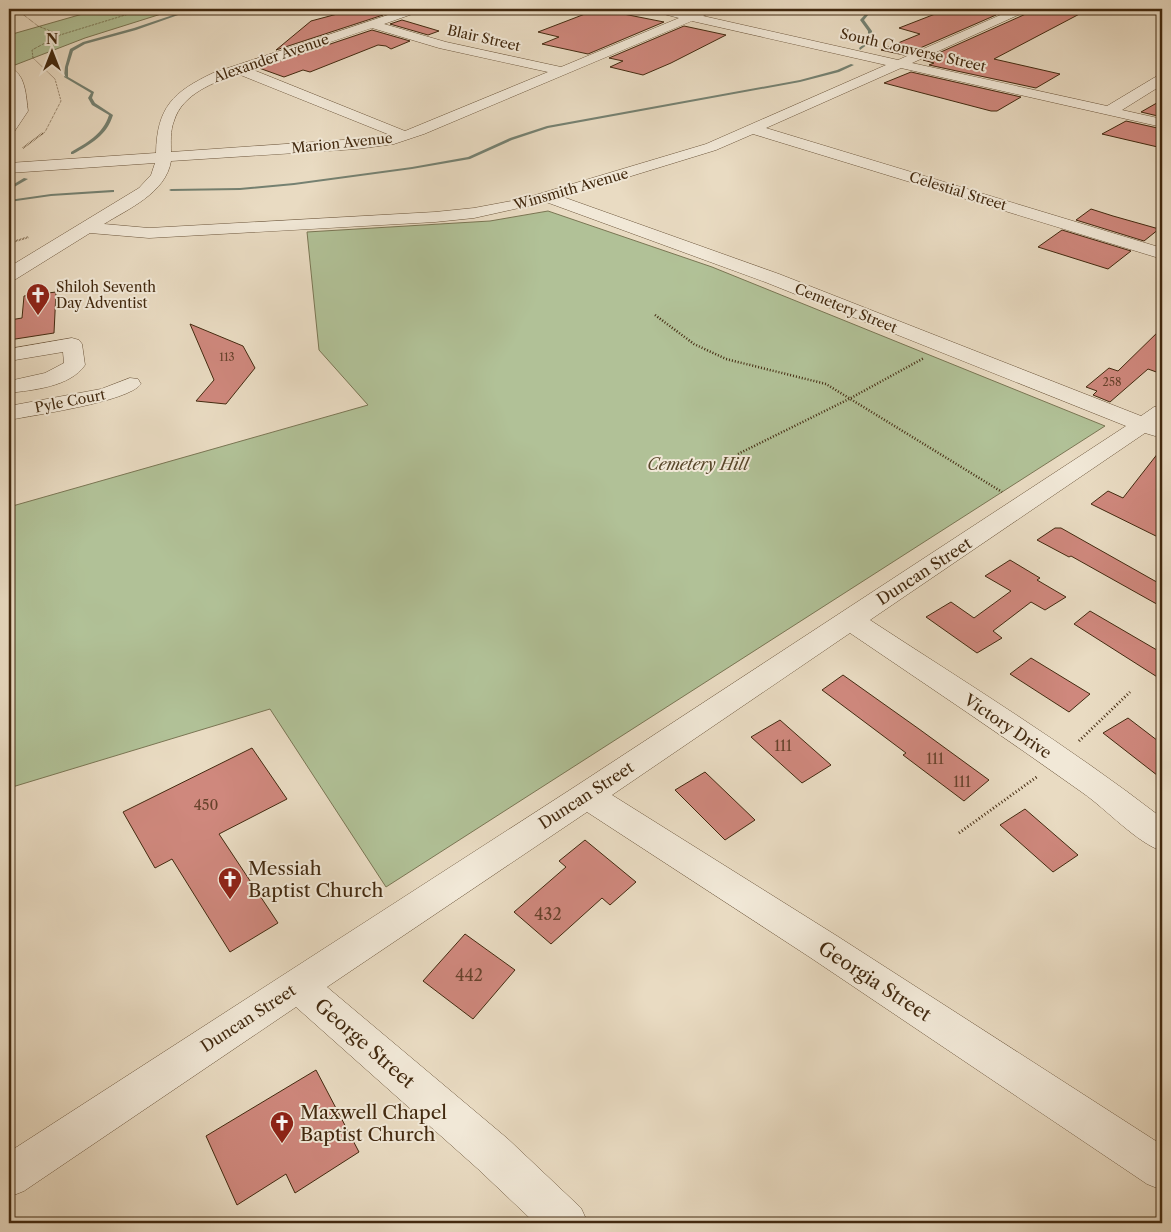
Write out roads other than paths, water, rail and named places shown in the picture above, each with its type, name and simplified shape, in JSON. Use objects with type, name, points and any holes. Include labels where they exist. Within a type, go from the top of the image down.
[{"type":"street","name":"Alexander Avenue","points":[[9,275],[145,191],[160,175],[165,157],[164,131],[166,120],[178,102],[192,89],[238,68],[417,9]]},
{"type":"street","name":"South Converse Street","points":[[656,9],[1162,123]]},
{"type":"street","name":"Marion Avenue","points":[[9,168],[357,144],[405,136],[710,9]]},
{"type":"street","name":"Winsmith Avenue","points":[[87,227],[149,232],[426,217],[506,208],[711,147],[1023,9]]},
{"type":"street","name":"Blair Street","points":[[371,24],[443,45],[561,71]]},
{"type":"street","points":[[238,68],[405,136]]},
{"type":"street","points":[[9,72],[17,83],[21,111],[9,129]]},
{"type":"street","points":[[1110,111],[1162,79]]},
{"type":"street","name":"Celestial Street","points":[[753,129],[1162,254]]},
{"type":"street","name":"Cemetery Street","points":[[547,197],[772,278],[1156,423]]},
{"type":"street","points":[[9,355],[72,344],[75,365],[69,370],[40,382],[9,388]]},
{"type":"street","name":"Pyle Court","points":[[9,412],[107,394],[130,384]]},
{"type":"street","name":"Duncan Street","points":[[9,1176],[850,620],[1156,423]]},
{"type":"street","name":"Victory Drive","points":[[850,620],[1060,760],[1103,790],[1162,837]]},
{"type":"street","name":"Georgia Street","points":[[587,795],[824,947],[1162,1169]]},
{"type":"street","name":"George Street","points":[[298,985],[493,1154],[566,1223]]},
{"type":"waterway","points":[[72,153],[96,138],[109,122],[111,115],[93,104],[90,98],[93,93],[66,77],[71,50],[84,43],[135,29],[193,9]]},
{"type":"waterway","points":[[860,49],[870,41],[870,31],[862,20],[871,9]]},
{"type":"waterway","points":[[171,190],[240,189],[294,184],[412,168],[469,158],[511,139],[547,127],[800,81],[838,71],[852,65]]},
{"type":"waterway","points":[[9,189],[26,179]]},
{"type":"waterway","points":[[9,201],[51,195],[112,191]]},
{"type":"place","name":"Shiloh Seventh Day Adventist","points":[[38,316]]},
{"type":"place","name":"Messiah Baptist Church","points":[[230,900]]},
{"type":"place","name":"Maxwell Chapel Baptist Church","points":[[282,1144]]},
{"type":"park label","name":"Cemetery Hill","points":[[698,464]]}]
